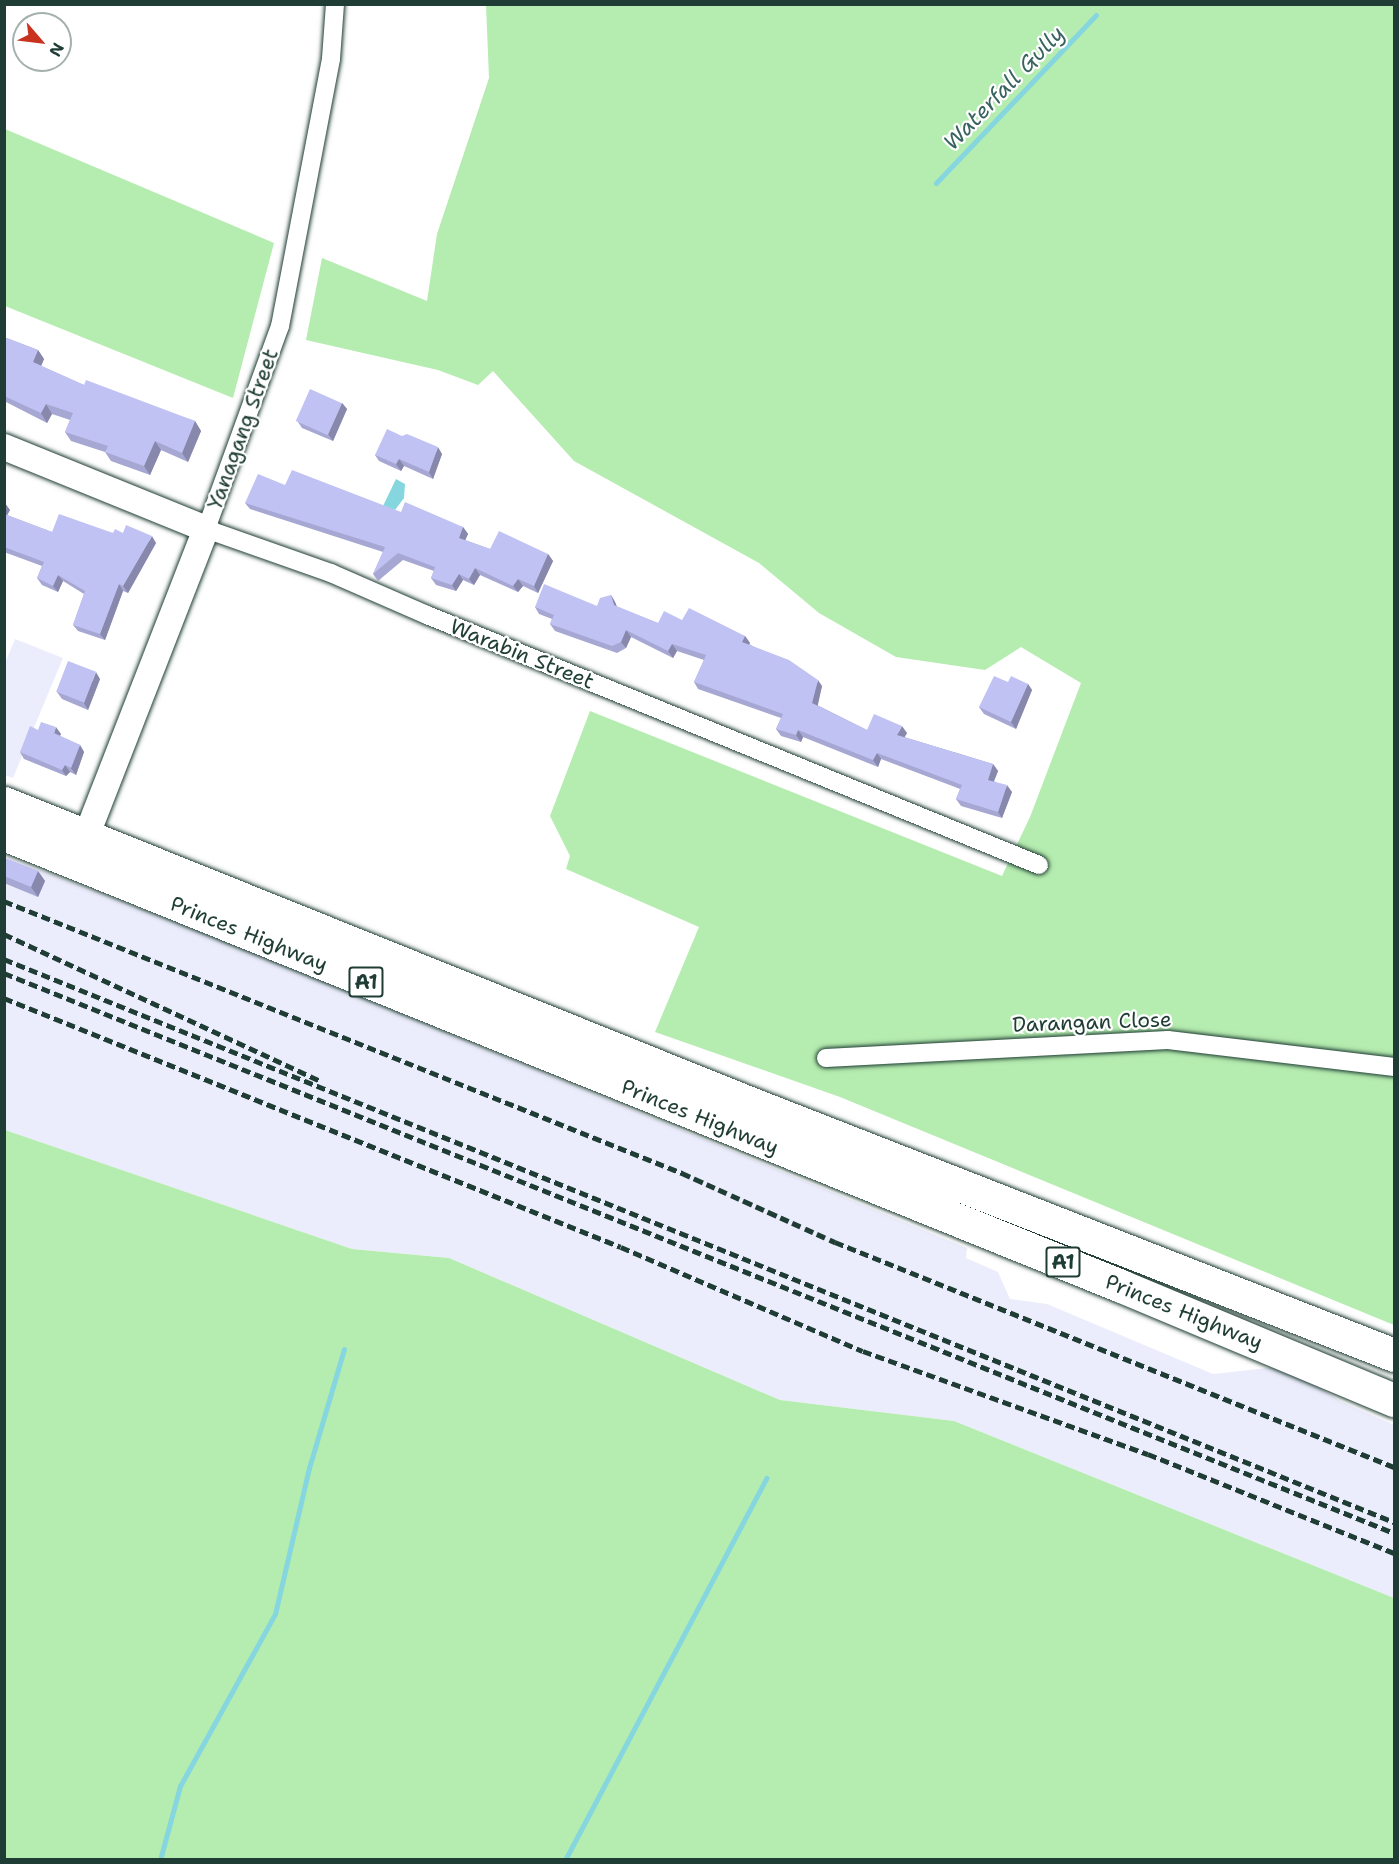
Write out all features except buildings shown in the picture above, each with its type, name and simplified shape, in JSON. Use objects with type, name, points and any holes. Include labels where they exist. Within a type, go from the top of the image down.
[{"type":"highway","name":"Princes Highway","points":[[4,803],[1395,1355]]},
{"type":"highway","name":"Princes Highway","points":[[4,834],[1395,1400]]},
{"type":"street","name":"Yanagang Street","points":[[86,837],[206,529],[280,326],[331,59],[335,4]]},
{"type":"street","name":"Warabin Street","points":[[4,447],[206,529],[331,573],[448,624],[1039,865]]},
{"type":"street","name":"Darangan Close","points":[[826,1058],[1168,1040],[1395,1067]]},
{"type":"shaded area","points":[[15,639],[63,658],[13,778],[5,775],[5,663]]},
{"type":"shaded area","points":[[5,856],[252,952],[967,1248],[966,1258],[998,1272],[1010,1299],[1047,1304],[1213,1374],[1285,1366],[1340,1401],[1394,1425],[1394,1598],[954,1421],[780,1400],[449,1258],[352,1249],[5,1130]]},
{"type":"green space","points":[[486,5],[1394,5],[1394,1325],[840,1097],[655,1032],[699,927],[566,869],[570,856],[550,816],[590,711],[1002,876],[1030,817],[1081,683],[1021,647],[985,670],[896,657],[819,613],[759,563],[574,461],[493,371],[478,385],[438,370],[306,340],[322,258],[427,301],[437,234],[489,78]]},
{"type":"green space","points":[[5,129],[274,243],[233,398],[5,306]]},
{"type":"green space","points":[[5,1130],[352,1249],[449,1258],[780,1400],[954,1421],[1394,1598],[1394,1859],[5,1859]]},
{"type":"water","points":[[396,479],[405,484],[404,498],[395,510],[383,506]]},
{"type":"waterway","name":"Waterfall Gully","points":[[936,183],[1096,15]]},
{"type":"waterway","points":[[160,1860],[180,1786],[275,1614],[309,1468],[344,1349]]},
{"type":"waterway","points":[[565,1860],[766,1478]]},
{"type":"railway","points":[[4,901],[682,1173],[835,1242],[1394,1467]]},
{"type":"railway","points":[[4,934],[320,1081]]},
{"type":"railway","points":[[4,959],[1394,1522]]},
{"type":"railway","points":[[4,973],[1394,1533]]},
{"type":"railway","points":[[4,998],[621,1247],[863,1351],[1148,1454],[1394,1553]]}]
